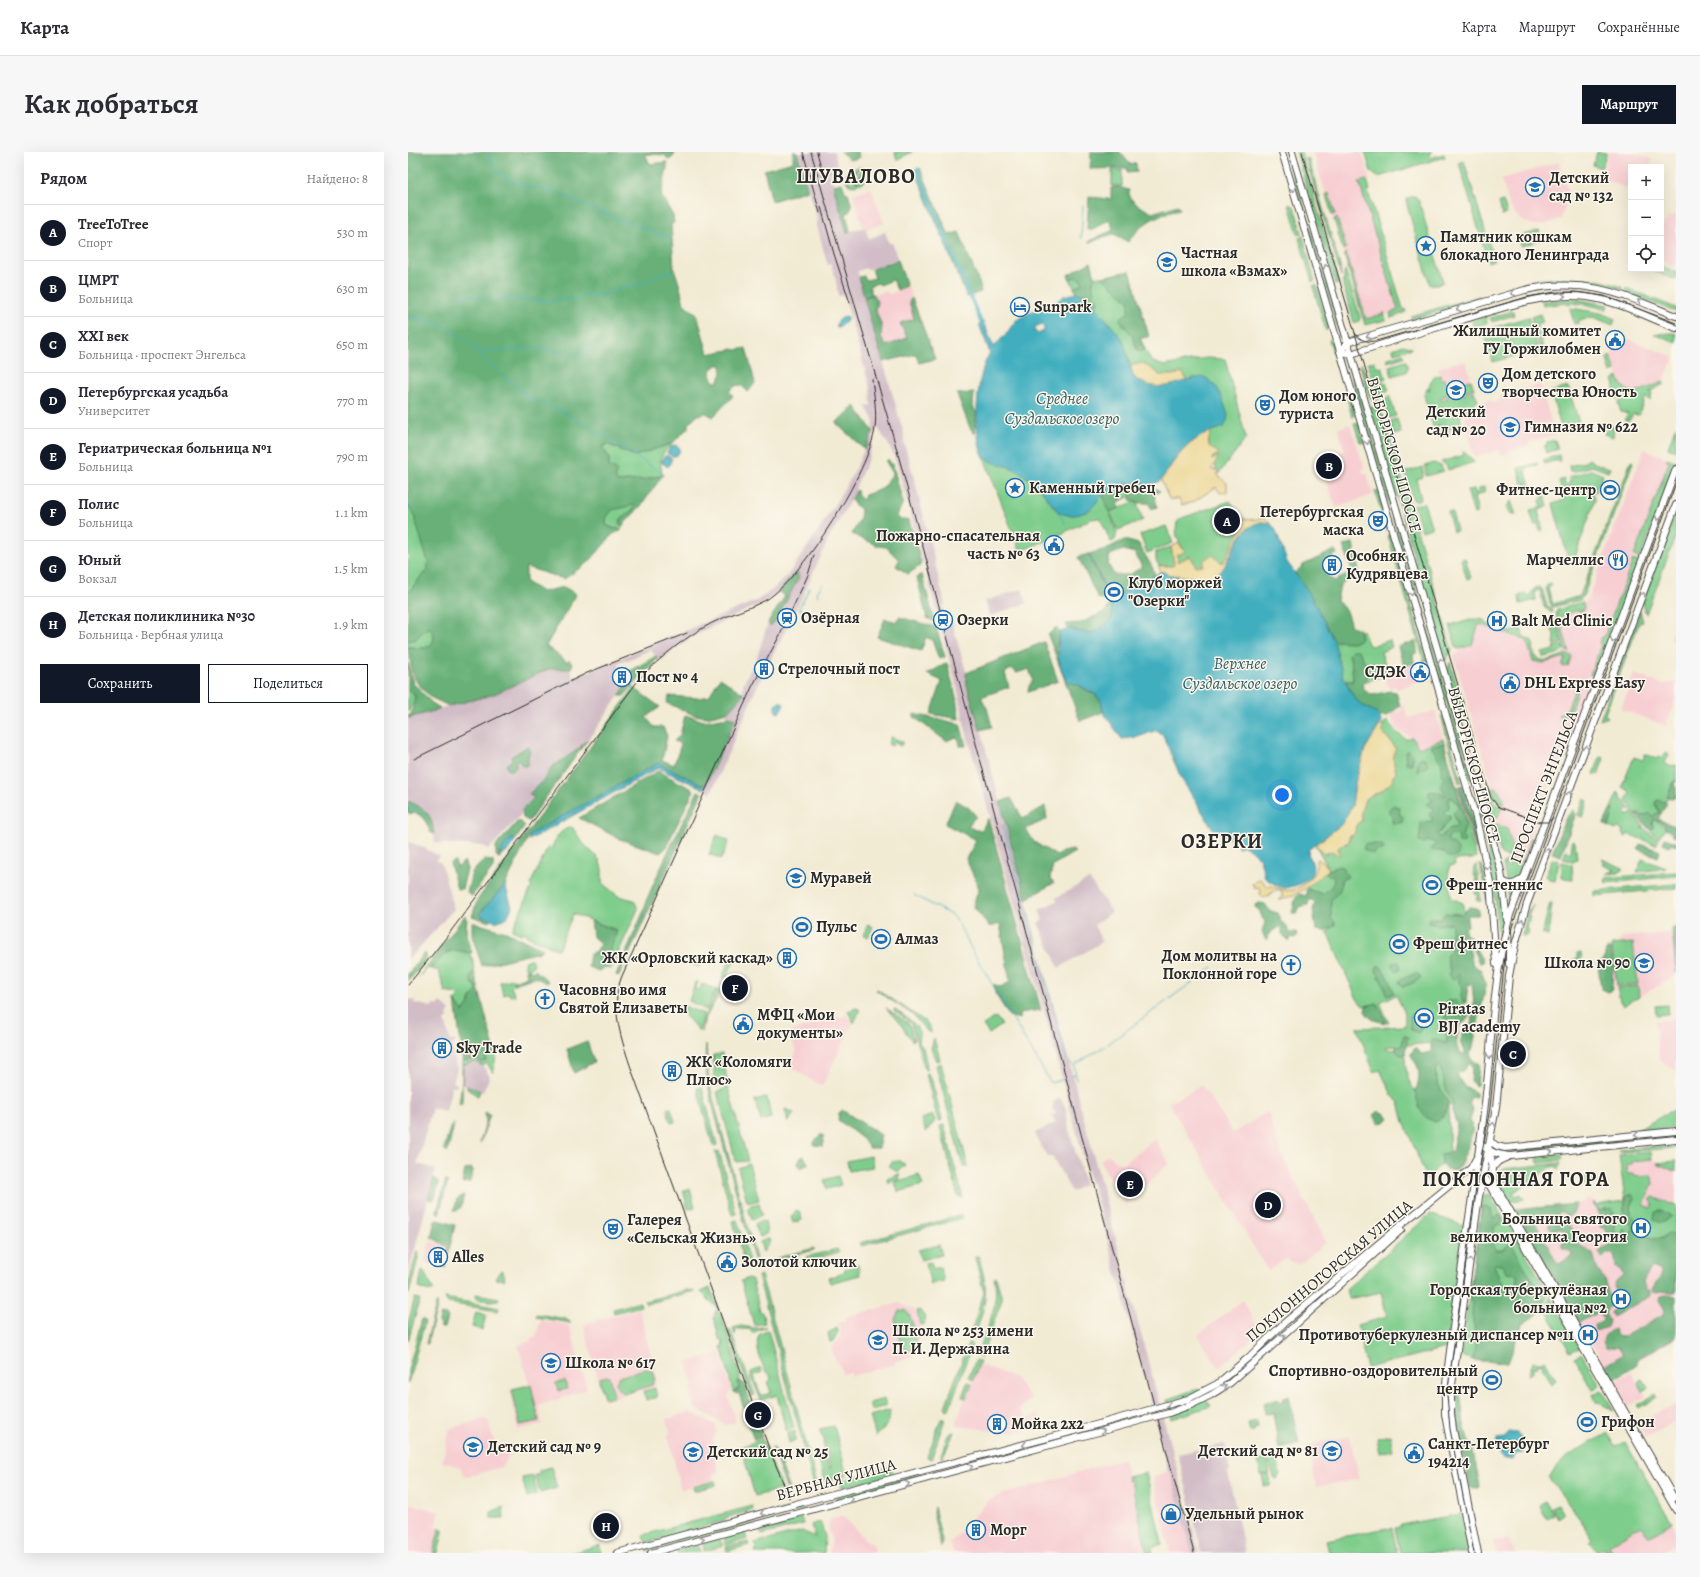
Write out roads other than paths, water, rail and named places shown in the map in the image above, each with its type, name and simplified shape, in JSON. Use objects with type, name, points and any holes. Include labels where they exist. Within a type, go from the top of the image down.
[{"type":"main road","name":"ВЫБОРГСКОЕ ШОССЕ","points":[[1282,152],[1480,834],[1488,871],[1493,910],[1497,975]]},
{"type":"main road","name":"ВЫБОРГСКОЕ ШОССЕ","points":[[1292,152],[1498,856],[1507,925],[1509,976]]},
{"type":"main road","points":[[1676,316],[1622,294],[1602,288],[1579,285],[1550,285],[1525,290],[1348,342],[1340,351],[1351,354],[1497,309],[1556,296],[1576,296],[1603,300],[1676,328]]},
{"type":"main road","name":"ПРОСПЕКТ ЭНГЕЛЬСА","points":[[1472,1553],[1445,1414],[1445,1393],[1480,1143],[1497,975],[1507,925],[1676,469]]},
{"type":"main road","name":"ПРОСПЕКТ ЭНГЕЛЬСА","points":[[1478,1553],[1451,1416],[1451,1392],[1479,1197],[1491,1142],[1496,1108],[1509,976],[1522,920],[1676,505]]},
{"type":"main road","points":[[1469,793],[1473,788],[1479,790]]},
{"type":"main road","points":[[1552,803],[1558,807],[1561,815]]},
{"type":"main road","points":[[1502,880],[1506,883],[1512,884],[1524,877]]},
{"type":"main road","points":[[1491,1142],[1497,1146],[1505,1148],[1676,1131]]},
{"type":"main road","points":[[1492,1173],[1493,1168],[1498,1161],[1511,1156],[1676,1139]]},
{"type":"main road","points":[[1480,1143],[1489,1150],[1499,1154],[1511,1156]]},
{"type":"main road","points":[[1489,1150],[1492,1157],[1492,1173],[1496,1186],[1676,1502]]},
{"type":"main road","points":[[1477,1157],[1480,1168],[1676,1510]]},
{"type":"main road","name":"ПОКЛОННОГОРСКАЯ УЛИЦА","points":[[1064,1438],[1188,1399],[1217,1384],[1249,1357],[1284,1323],[1471,1168],[1477,1157]]},
{"type":"main road","name":"ПОКЛОННОГОРСКАЯ УЛИЦА","points":[[1064,1438],[1191,1405],[1211,1395],[1230,1383],[1449,1188],[1464,1177],[1469,1177],[1474,1182]]},
{"type":"main road","points":[[1479,1197],[1483,1191],[1494,1191]]},
{"type":"main road","points":[[1452,1340],[1456,1342],[1458,1341]]},
{"type":"main road","name":"ВЕРБНАЯ УЛИЦА","points":[[617,1553],[819,1498],[1064,1438]]},
{"type":"main road","name":"ВЕРБНАЯ УЛИЦА","points":[[651,1553],[1064,1438]]},
{"type":"water","name":"Среднее Суздальское озеро","points":[[1077,293],[1086,295],[1123,340],[1134,378],[1154,386],[1162,387],[1195,378],[1205,377],[1216,386],[1228,415],[1224,427],[1209,432],[1195,440],[1183,450],[1158,482],[1154,484],[1130,483],[1113,489],[1101,497],[1086,512],[1076,515],[1068,515],[1057,510],[1038,487],[1017,470],[985,458],[979,444],[977,431],[977,402],[979,388],[985,362],[990,353],[979,324],[983,322],[994,347],[1007,333],[1015,321],[1037,309],[1051,305],[1064,296]],"holes":[[[1042,324],[1044,331],[1039,333],[1035,332],[1035,327]]]},
{"type":"water","points":[[847,316],[848,318],[846,322],[837,327],[836,324],[838,321]]},
{"type":"water","points":[[675,445],[680,448],[679,453],[675,456],[671,456],[667,453],[670,447]]},
{"type":"water","points":[[666,455],[672,459],[668,467],[662,463],[662,460]]},
{"type":"water","name":"Верхнее Суздальское озеро","points":[[1261,522],[1270,523],[1275,528],[1287,562],[1308,591],[1334,641],[1343,677],[1353,696],[1360,704],[1380,715],[1381,723],[1365,749],[1355,783],[1352,806],[1341,825],[1309,849],[1308,854],[1313,865],[1313,870],[1312,874],[1305,881],[1285,888],[1265,878],[1260,859],[1250,849],[1242,845],[1238,847],[1238,843],[1236,842],[1232,844],[1231,839],[1213,829],[1181,778],[1163,735],[1157,730],[1138,737],[1122,739],[1103,712],[1101,701],[1096,695],[1077,684],[1067,682],[1058,652],[1060,632],[1071,628],[1079,632],[1092,633],[1110,621],[1112,613],[1111,605],[1103,583],[1112,601],[1127,589],[1163,571],[1174,576],[1208,578],[1216,575],[1222,569],[1243,533],[1251,526]]},
{"type":"water","points":[[779,702],[784,704],[779,713],[776,712],[776,705]]},
{"type":"water","points":[[658,763],[705,786],[704,789],[658,768],[529,840],[530,834]]},
{"type":"water","points":[[512,838],[516,839],[506,853],[500,855],[504,845]]},
{"type":"water","points":[[505,885],[512,907],[507,918],[495,922],[481,916],[480,913]]},
{"type":"water","points":[[1508,1432],[1517,1433],[1524,1442],[1523,1452],[1516,1453],[1513,1460],[1503,1458],[1496,1449],[1497,1439],[1505,1438]]},
{"type":"waterway","points":[[487,152],[499,174],[511,181],[524,186],[552,190],[598,211],[672,239]]},
{"type":"waterway","points":[[917,169],[983,327]]},
{"type":"waterway","points":[[1081,238],[1083,205]]},
{"type":"waterway","points":[[457,295],[541,301],[573,299],[586,294],[600,295],[610,293],[624,287],[648,281],[655,276],[673,271]]},
{"type":"waterway","points":[[408,317],[436,322],[459,336],[525,394],[545,405],[562,411],[585,424],[662,473],[661,478]]},
{"type":"waterway","points":[[476,350],[495,351],[535,348],[571,356],[593,348]]},
{"type":"waterway","points":[[408,502],[410,507]]},
{"type":"waterway","points":[[1058,512],[1065,524]]},
{"type":"waterway","points":[[818,596],[817,593],[822,584]]},
{"type":"waterway","points":[[809,588],[799,609],[816,616]]},
{"type":"waterway","points":[[408,807],[416,809],[425,817]]},
{"type":"waterway","points":[[1003,825],[1067,1060],[1074,1066],[1077,1080]]},
{"type":"waterway","points":[[914,895],[955,917],[972,950],[1051,1083],[1064,1079]]},
{"type":"waterway","points":[[1108,1044],[1213,967]]},
{"type":"waterway","points":[[1075,1065],[1105,1046]]},
{"type":"waterway","points":[[1071,1077],[1075,1074]]},
{"type":"tram line","points":[[1302,152],[1491,798],[1499,807],[1540,822],[1548,822],[1553,818]]},
{"type":"tram line","points":[[1355,333],[1359,338],[1364,340],[1376,341],[1527,297],[1555,292],[1576,292],[1604,296],[1676,323]]},
{"type":"tram line","points":[[1474,1553],[1450,1429],[1447,1395],[1476,1187],[1490,1108],[1506,946],[1676,483]]},
{"type":"railway","points":[[803,152],[820,213]]},
{"type":"railway","points":[[811,152],[895,443],[1194,1553]]},
{"type":"railway","points":[[817,152],[824,179]]},
{"type":"railway","points":[[821,207],[850,303]]},
{"type":"railway","points":[[408,985],[445,939],[640,678],[665,655],[692,634],[719,620],[766,600],[781,588],[798,570],[832,522],[848,495],[861,470],[870,447],[876,422],[872,379]]},
{"type":"railway","points":[[785,1487],[770,1451],[624,1048],[618,1024],[617,1000],[618,988],[622,976],[752,687],[781,633],[808,575],[814,555]]},
{"type":"railway","points":[[414,759],[587,673],[687,633]]},
{"type":"railway","points":[[783,1482],[789,1498]]},
{"type":"place","name":"Детский сад № 132","points":[[1535,187]]},
{"type":"place","name":"Памятник кошкам блокадного Ленинграда","points":[[1426,246]]},
{"type":"place","name":"Частная школа «Взмах»","points":[[1167,262]]},
{"type":"place","name":"Sunpark","points":[[1020,307]]},
{"type":"place","name":"Жилищный комитет ГУ Горжилобмен","points":[[1615,340]]},
{"type":"place","name":"Дом детского творчества Юность","points":[[1488,383]]},
{"type":"place","name":"Детский сад № 20","points":[[1456,390]]},
{"type":"place","name":"Дом юного туриста","points":[[1265,405]]},
{"type":"place","name":"Гимназия № 622","points":[[1510,427]]},
{"type":"place","name":"ЦМРТ","points":[[1329,466]]},
{"type":"place","name":"Каменный гребец","points":[[1015,488]]},
{"type":"place","name":"Фитнес-центр","points":[[1610,490]]},
{"type":"place","name":"TreeToTree","points":[[1227,521]]},
{"type":"place","name":"Петербургская маска","points":[[1378,521]]},
{"type":"place","name":"Пожарно-спасательная часть № 63","points":[[1054,545]]},
{"type":"place","name":"Марчеллис","points":[[1618,560]]},
{"type":"place","name":"Особняк Кудрявцева","points":[[1332,565]]},
{"type":"place","name":"Клуб моржей \"Озерки\"","points":[[1114,592]]},
{"type":"place","name":"Озёрная","points":[[787,618]]},
{"type":"place","name":"Озерки","points":[[943,620]]},
{"type":"place","name":"Balt Med Clinic","points":[[1497,621]]},
{"type":"place","name":"Стрелочный пост","points":[[764,669]]},
{"type":"place","name":"СДЭК","points":[[1420,672]]},
{"type":"place","name":"Пост № 4","points":[[622,677]]},
{"type":"place","name":"DHL Express Easy","points":[[1510,683]]},
{"type":"place","name":"Муравей","points":[[796,878]]},
{"type":"place","name":"Фреш-теннис","points":[[1432,885]]},
{"type":"place","name":"Пульс","points":[[802,927]]},
{"type":"place","name":"Алмаз","points":[[881,939]]},
{"type":"place","name":"Фреш фитнес","points":[[1399,944]]},
{"type":"place","name":"ЖК «Орловский каскад»","points":[[787,958]]},
{"type":"place","name":"Школа № 90","points":[[1644,963]]},
{"type":"place","name":"Дом молитвы на Поклонной горе","points":[[1291,965]]},
{"type":"place","name":"Полис","points":[[735,988]]},
{"type":"place","name":"Часовня во имя Святой Елизаветы","points":[[545,999]]},
{"type":"place","name":"Piratas BJJ academy","points":[[1424,1018]]},
{"type":"place","name":"МФЦ «Мои документы»","points":[[743,1024]]},
{"type":"place","name":"Sky Trade","points":[[442,1048]]},
{"type":"place","name":"XXI век","points":[[1513,1054]]},
{"type":"place","name":"ЖК «Коломяги Плюс»","points":[[672,1071]]},
{"type":"place","name":"Гериатрическая больница №1","points":[[1130,1184]]},
{"type":"place","name":"Петербургская усадьба","points":[[1268,1205]]},
{"type":"place","name":"Больница святого великомученика Георгия","points":[[1641,1228]]},
{"type":"place","name":"Галерея «Сельская Жизнь»","points":[[613,1229]]},
{"type":"place","name":"Alles","points":[[438,1257]]},
{"type":"place","name":"Золотой ключик","points":[[727,1262]]},
{"type":"place","name":"Городская туберкулёзная больница №2","points":[[1621,1299]]},
{"type":"place","name":"Противотуберкулезный диспансер №11","points":[[1588,1335]]},
{"type":"place","name":"Школа № 253 имени П. И. Державина","points":[[878,1340]]},
{"type":"place","name":"Школа № 617","points":[[551,1363]]},
{"type":"place","name":"Спортивно-оздоровительный центр","points":[[1492,1380]]},
{"type":"place","name":"Юный","points":[[758,1415]]},
{"type":"place","name":"Грифон","points":[[1587,1422]]},
{"type":"place","name":"Мойка 2x2","points":[[997,1424]]},
{"type":"place","name":"Детский сад № 9","points":[[473,1447]]},
{"type":"place","name":"Детский сад № 81","points":[[1332,1451]]},
{"type":"place","name":"Детский сад № 25","points":[[693,1452]]},
{"type":"place","name":"Санкт-Петербург 194214","points":[[1414,1453]]},
{"type":"place","name":"Удельный рынок","points":[[1171,1514]]},
{"type":"place","name":"Детская поликлиника №30","points":[[606,1526]]},
{"type":"place","name":"Морг","points":[[976,1530]]},
{"type":"district","name":"ШУВАЛОВО","points":[[856,176]]},
{"type":"district","name":"ОЗЕРКИ","points":[[1222,841]]},
{"type":"district","name":"ПОКЛОННАЯ ГОРА","points":[[1516,1179]]}]
